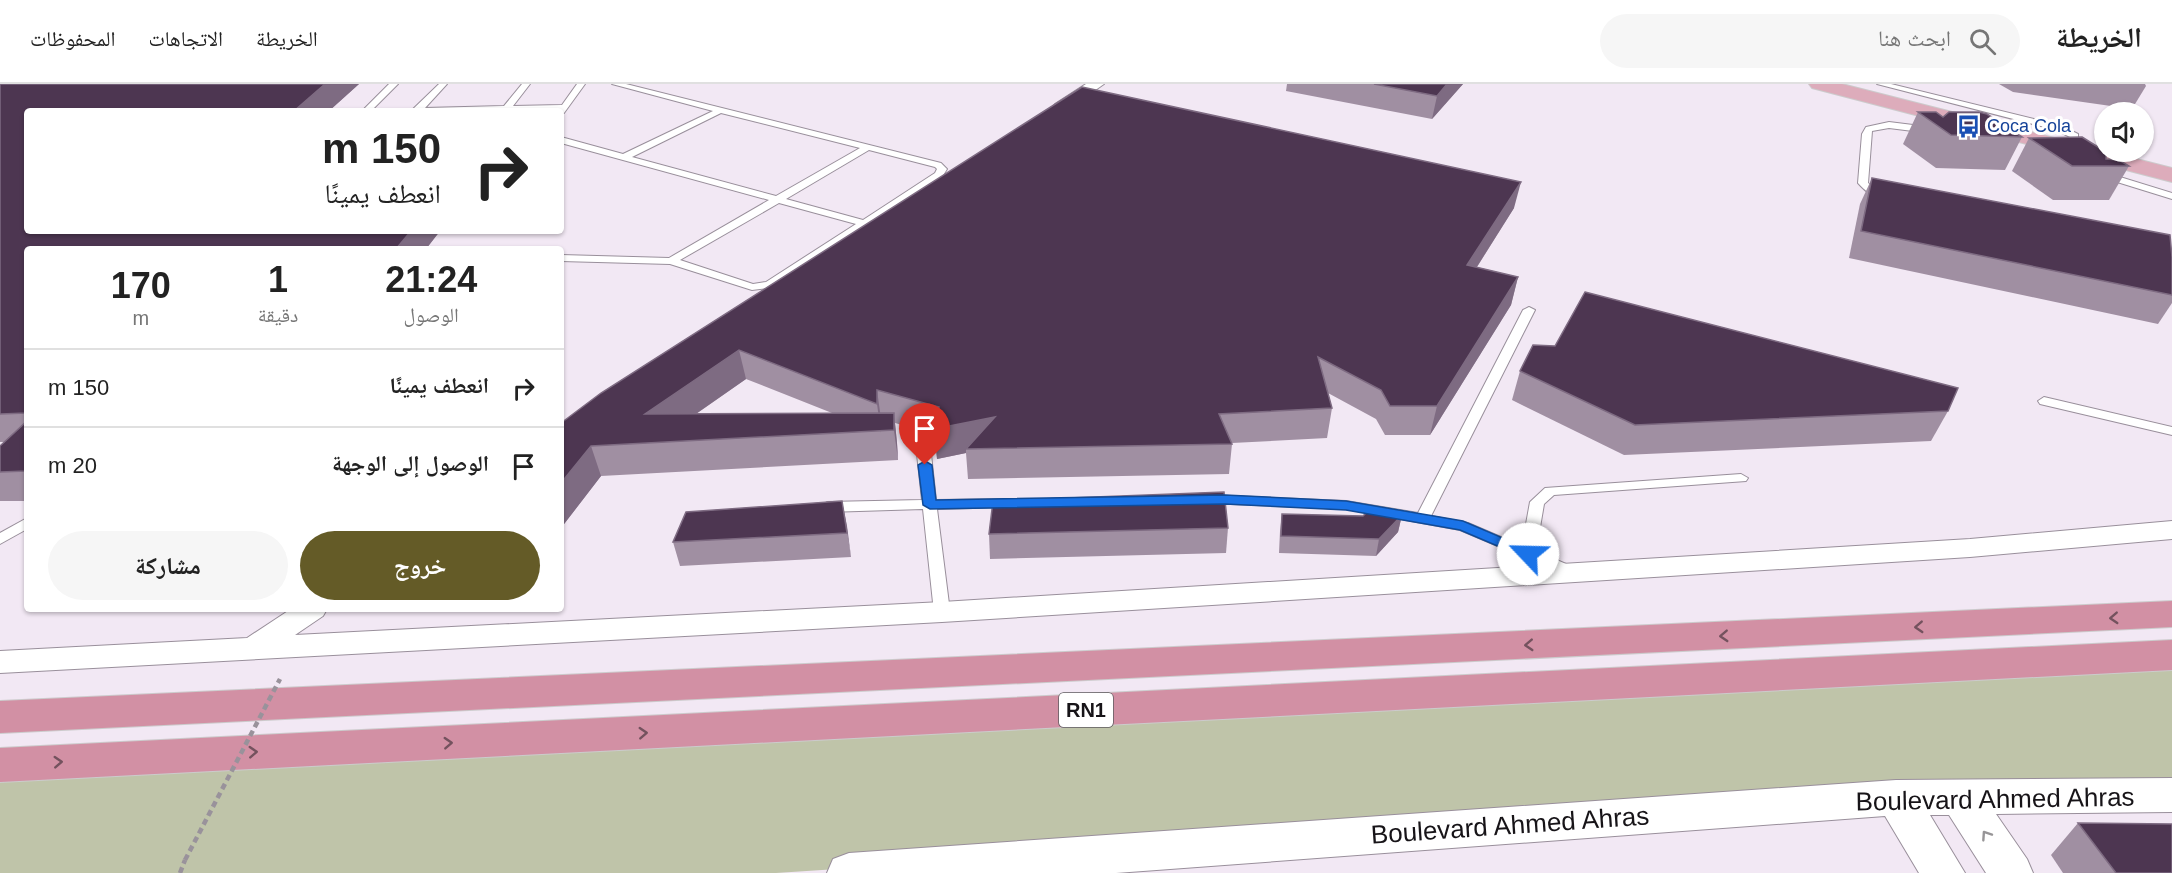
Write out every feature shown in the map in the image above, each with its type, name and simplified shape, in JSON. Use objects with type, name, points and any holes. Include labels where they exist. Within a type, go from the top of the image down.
[{"type":"highway","name":"RN1","points":[[0,717],[2165,613]]},
{"type":"highway","name":"RN1","points":[[0,765],[2172,655]]},
{"type":"main road","points":[[1819,84],[2172,175]]},
{"type":"main road","points":[[1847,84],[2094,145]]},
{"type":"main road","points":[[2154,153],[2172,153]]},
{"type":"main road","points":[[2154,161],[2172,165]]},
{"type":"street","points":[[1046,117],[1096,84]]},
{"type":"street","points":[[768,304],[957,177]]},
{"type":"street","points":[[0,662],[942,612],[1970,548],[2172,531]]},
{"type":"street","points":[[254,648],[308,612]]},
{"type":"street","name":"Boulevard Ahmed Ahras","points":[[849,873],[1896,798],[2172,795]]},
{"type":"street","points":[[1960,797],[2011,873]]},
{"type":"street","points":[[1896,798],[1943,873]]},
{"type":"lane","points":[[369,108],[394,84]]},
{"type":"lane","points":[[420,108],[443,84]]},
{"type":"lane","points":[[508,108],[526,84]]},
{"type":"lane","points":[[563,108],[581,84]]},
{"type":"lane","points":[[564,258],[671,261],[752,287],[761,287],[769,285],[939,175],[942,169],[938,165],[616,84]]},
{"type":"lane","points":[[1881,84],[2059,128],[2073,134],[2076,137],[2073,140]]},
{"type":"lane","points":[[624,157],[721,110]]},
{"type":"lane","points":[[1888,198],[1873,193],[1863,183],[1866,134],[1873,127],[1880,125],[1909,126],[1940,133]]},
{"type":"lane","points":[[1909,126],[1921,139]]},
{"type":"lane","points":[[564,141],[864,223]]},
{"type":"lane","points":[[671,261],[868,147]]},
{"type":"lane","points":[[2091,172],[2172,196]]},
{"type":"lane","points":[[2117,189],[2137,184]]},
{"type":"lane","points":[[1422,519],[1529,310]]},
{"type":"lane","points":[[2044,401],[2172,431]]},
{"type":"lane","points":[[922,445],[942,612]]},
{"type":"lane","points":[[1528,554],[1537,502],[1551,491],[1741,478]]},
{"type":"lane","points":[[1189,500],[1225,499],[1346,505],[1463,526],[1570,573]]},
{"type":"lane","points":[[814,507],[1024,503]]},
{"type":"lane","points":[[0,539],[24,524]]},
{"type":"path","points":[[180,873],[280,679]]},
{"type":"green space","points":[[2172,655],[2172,797],[1899,800],[776,873],[0,873],[0,765]]},
{"type":"building","points":[[0,84],[325,84],[297,108],[24,108],[24,234],[408,234],[398,246],[24,246],[24,413],[0,414]]},
{"type":"building","points":[[1374,84],[1447,84],[1437,96]]},
{"type":"building","points":[[1082,87],[1521,182],[1467,265],[1518,277],[1437,406],[1390,406],[1381,390],[1318,357],[1332,408],[1219,414],[1232,444],[966,449],[995,417],[934,429],[939,407],[877,390],[877,404],[739,350],[645,414],[894,413],[894,430],[591,446],[564,479],[564,421],[601,393]]},
{"type":"building","points":[[1918,112],[1936,112],[1943,117],[1949,112],[1979,112],[1987,114],[2022,137],[1951,135]]},
{"type":"building","points":[[2082,137],[2094,144],[2094,162],[2122,162],[2129,166],[2072,166],[2029,138]]},
{"type":"building","points":[[1872,178],[2170,235],[2172,295],[1861,231]]},
{"type":"building","points":[[1585,292],[1958,388],[1948,411],[1635,425],[1520,371],[1533,345],[1555,346]]},
{"type":"building","points":[[24,424],[24,471],[0,472],[0,446]]},
{"type":"building","points":[[1224,492],[1228,528],[989,534],[993,501]]},
{"type":"building","points":[[842,501],[847,533],[673,542],[686,512]]},
{"type":"building","points":[[1373,506],[1402,515],[1379,539],[1281,536],[1282,514],[1363,516]]},
{"type":"building","points":[[2078,823],[2172,824],[2172,873],[2116,873]]},
{"type":"place","name":"Coca Cola","points":[[1969,126]]},
{"type":"route","points":[[925,465],[930,505],[1225,499],[1346,505],[1463,526],[1528,554]]}]
